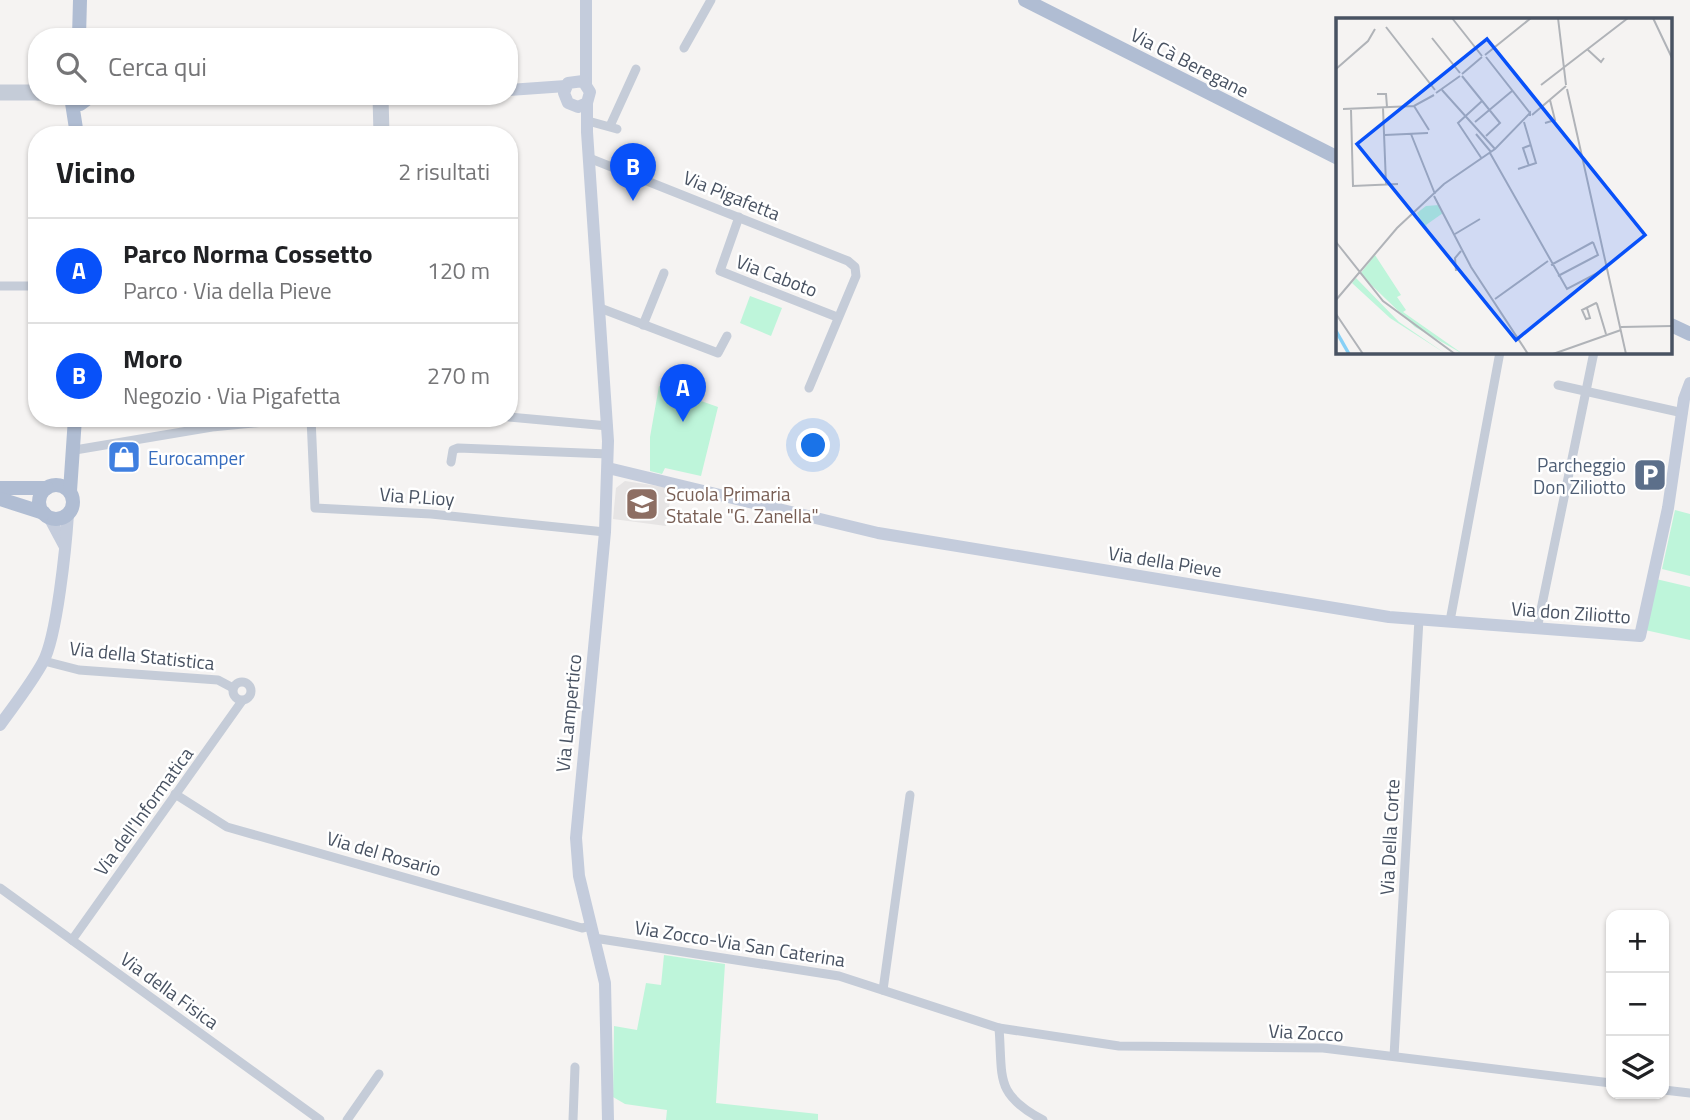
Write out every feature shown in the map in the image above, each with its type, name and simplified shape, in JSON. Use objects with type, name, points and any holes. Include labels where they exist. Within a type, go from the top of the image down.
[{"type":"main road","points":[[79,28],[80,0]]},
{"type":"main road","name":"Via Cà Beregane","points":[[1025,0],[1336,157]]},
{"type":"main road","points":[[77,126],[78,105]]},
{"type":"main road","points":[[1672,325],[1690,334]]},
{"type":"main road","points":[[0,499],[59,518],[68,513],[73,500],[70,491],[75,427]]},
{"type":"main road","points":[[46,515],[39,503],[75,450]]},
{"type":"main road","points":[[0,488],[61,485],[70,491]]},
{"type":"street","name":"Via Lampertico","points":[[586,0],[587,54],[569,103],[588,127]]},
{"type":"street","points":[[684,48],[711,0]]},
{"type":"street","points":[[588,127],[613,128],[636,69]]},
{"type":"street","name":"Via Lampertico","points":[[575,83],[590,94],[587,103],[589,158],[608,426],[605,532],[576,838],[579,876],[606,996],[608,1120]]},
{"type":"street","points":[[518,89],[575,83]]},
{"type":"street","points":[[0,89],[28,89]]},
{"type":"street","points":[[0,96],[28,96]]},
{"type":"street","points":[[518,96],[587,103]]},
{"type":"street","points":[[377,105],[377,126]]},
{"type":"street","points":[[384,105],[385,126]]},
{"type":"street","name":"Via Pigafetta","points":[[589,158],[848,261],[856,272],[837,317]]},
{"type":"street","name":"Via Caboto","points":[[739,217],[719,266],[720,271],[837,317]]},
{"type":"street","points":[[643,325],[664,273]]},
{"type":"street","points":[[0,286],[28,286]]},
{"type":"street","points":[[600,308],[718,353],[727,335]]},
{"type":"street","points":[[809,388],[837,317]]},
{"type":"street","points":[[1450,621],[1500,354]]},
{"type":"street","points":[[1537,629],[1594,354]]},
{"type":"street","name":"Via don Ziliotto","points":[[1450,621],[1640,636],[1668,508],[1690,383]]},
{"type":"street","points":[[1558,385],[1683,413]]},
{"type":"street","points":[[518,418],[608,426]]},
{"type":"street","points":[[75,450],[221,427]]},
{"type":"street","name":"Via P.Lioy","points":[[311,427],[315,508],[431,514],[605,532]]},
{"type":"street","points":[[451,462],[453,450],[458,448],[608,454]]},
{"type":"street","name":"Via della Pieve","points":[[608,468],[878,533],[1389,617],[1450,621]]},
{"type":"street","points":[[0,725],[44,661],[66,549],[68,513]]},
{"type":"street","points":[[46,515],[66,549]]},
{"type":"street","name":"Via Della Corte","points":[[1394,1056],[1419,619]]},
{"type":"street","name":"Via della Statistica","points":[[44,661],[79,670],[218,680],[233,688]]},
{"type":"street","name":"Via della Statistica","points":[[240,682],[250,686],[251,695],[242,701],[234,696],[233,688],[240,682]]},
{"type":"street","name":"Via dell'Informatica","points":[[72,940],[242,701]]},
{"type":"street","name":"Via del Rosario","points":[[175,794],[227,827],[593,932]]},
{"type":"street","points":[[883,990],[910,795]]},
{"type":"street","name":"Via della Fisica","points":[[0,888],[320,1120]]},
{"type":"street","name":"Via Zocco-Via San Caterina","points":[[593,932],[839,975],[999,1028]]},
{"type":"street","points":[[999,1028],[1005,1092],[1021,1109],[1043,1120]]},
{"type":"street","name":"Via Zocco","points":[[999,1028],[1119,1046],[1322,1048],[1606,1082]]},
{"type":"street","points":[[573,1120],[575,1067]]},
{"type":"street","points":[[347,1120],[379,1074]]},
{"type":"street","points":[[1669,1091],[1690,1093]]},
{"type":"shaded area","name":"Scuola Primaria Statale \"G. Zanella\"","points":[[625,481],[672,488],[666,526],[613,519],[616,488]]},
{"type":"green space","points":[[750,296],[782,308],[771,336],[740,323]]},
{"type":"green space","points":[[659,386],[718,407],[701,476],[665,468],[662,474],[650,471],[650,437]]},
{"type":"green space","points":[[1675,510],[1690,514],[1690,576],[1662,569]]},
{"type":"green space","points":[[1656,579],[1690,587],[1690,640],[1645,630]]},
{"type":"green space","points":[[664,955],[725,964],[716,1103],[818,1114],[818,1120],[666,1120],[667,1110],[625,1104],[613,1097],[614,1026],[637,1030],[646,983],[661,985]]},
{"type":"place","name":"Moro","points":[[633,201]]},
{"type":"place","name":"Parco Norma Cossetto","points":[[683,422]]},
{"type":"place","name":"Eurocamper","points":[[124,457]]},
{"type":"place","name":"Parcheggio Don Ziliotto","points":[[1650,475]]},
{"type":"place","name":"Scuola Primaria Statale \"G. Zanella\"","points":[[642,504]]}]
